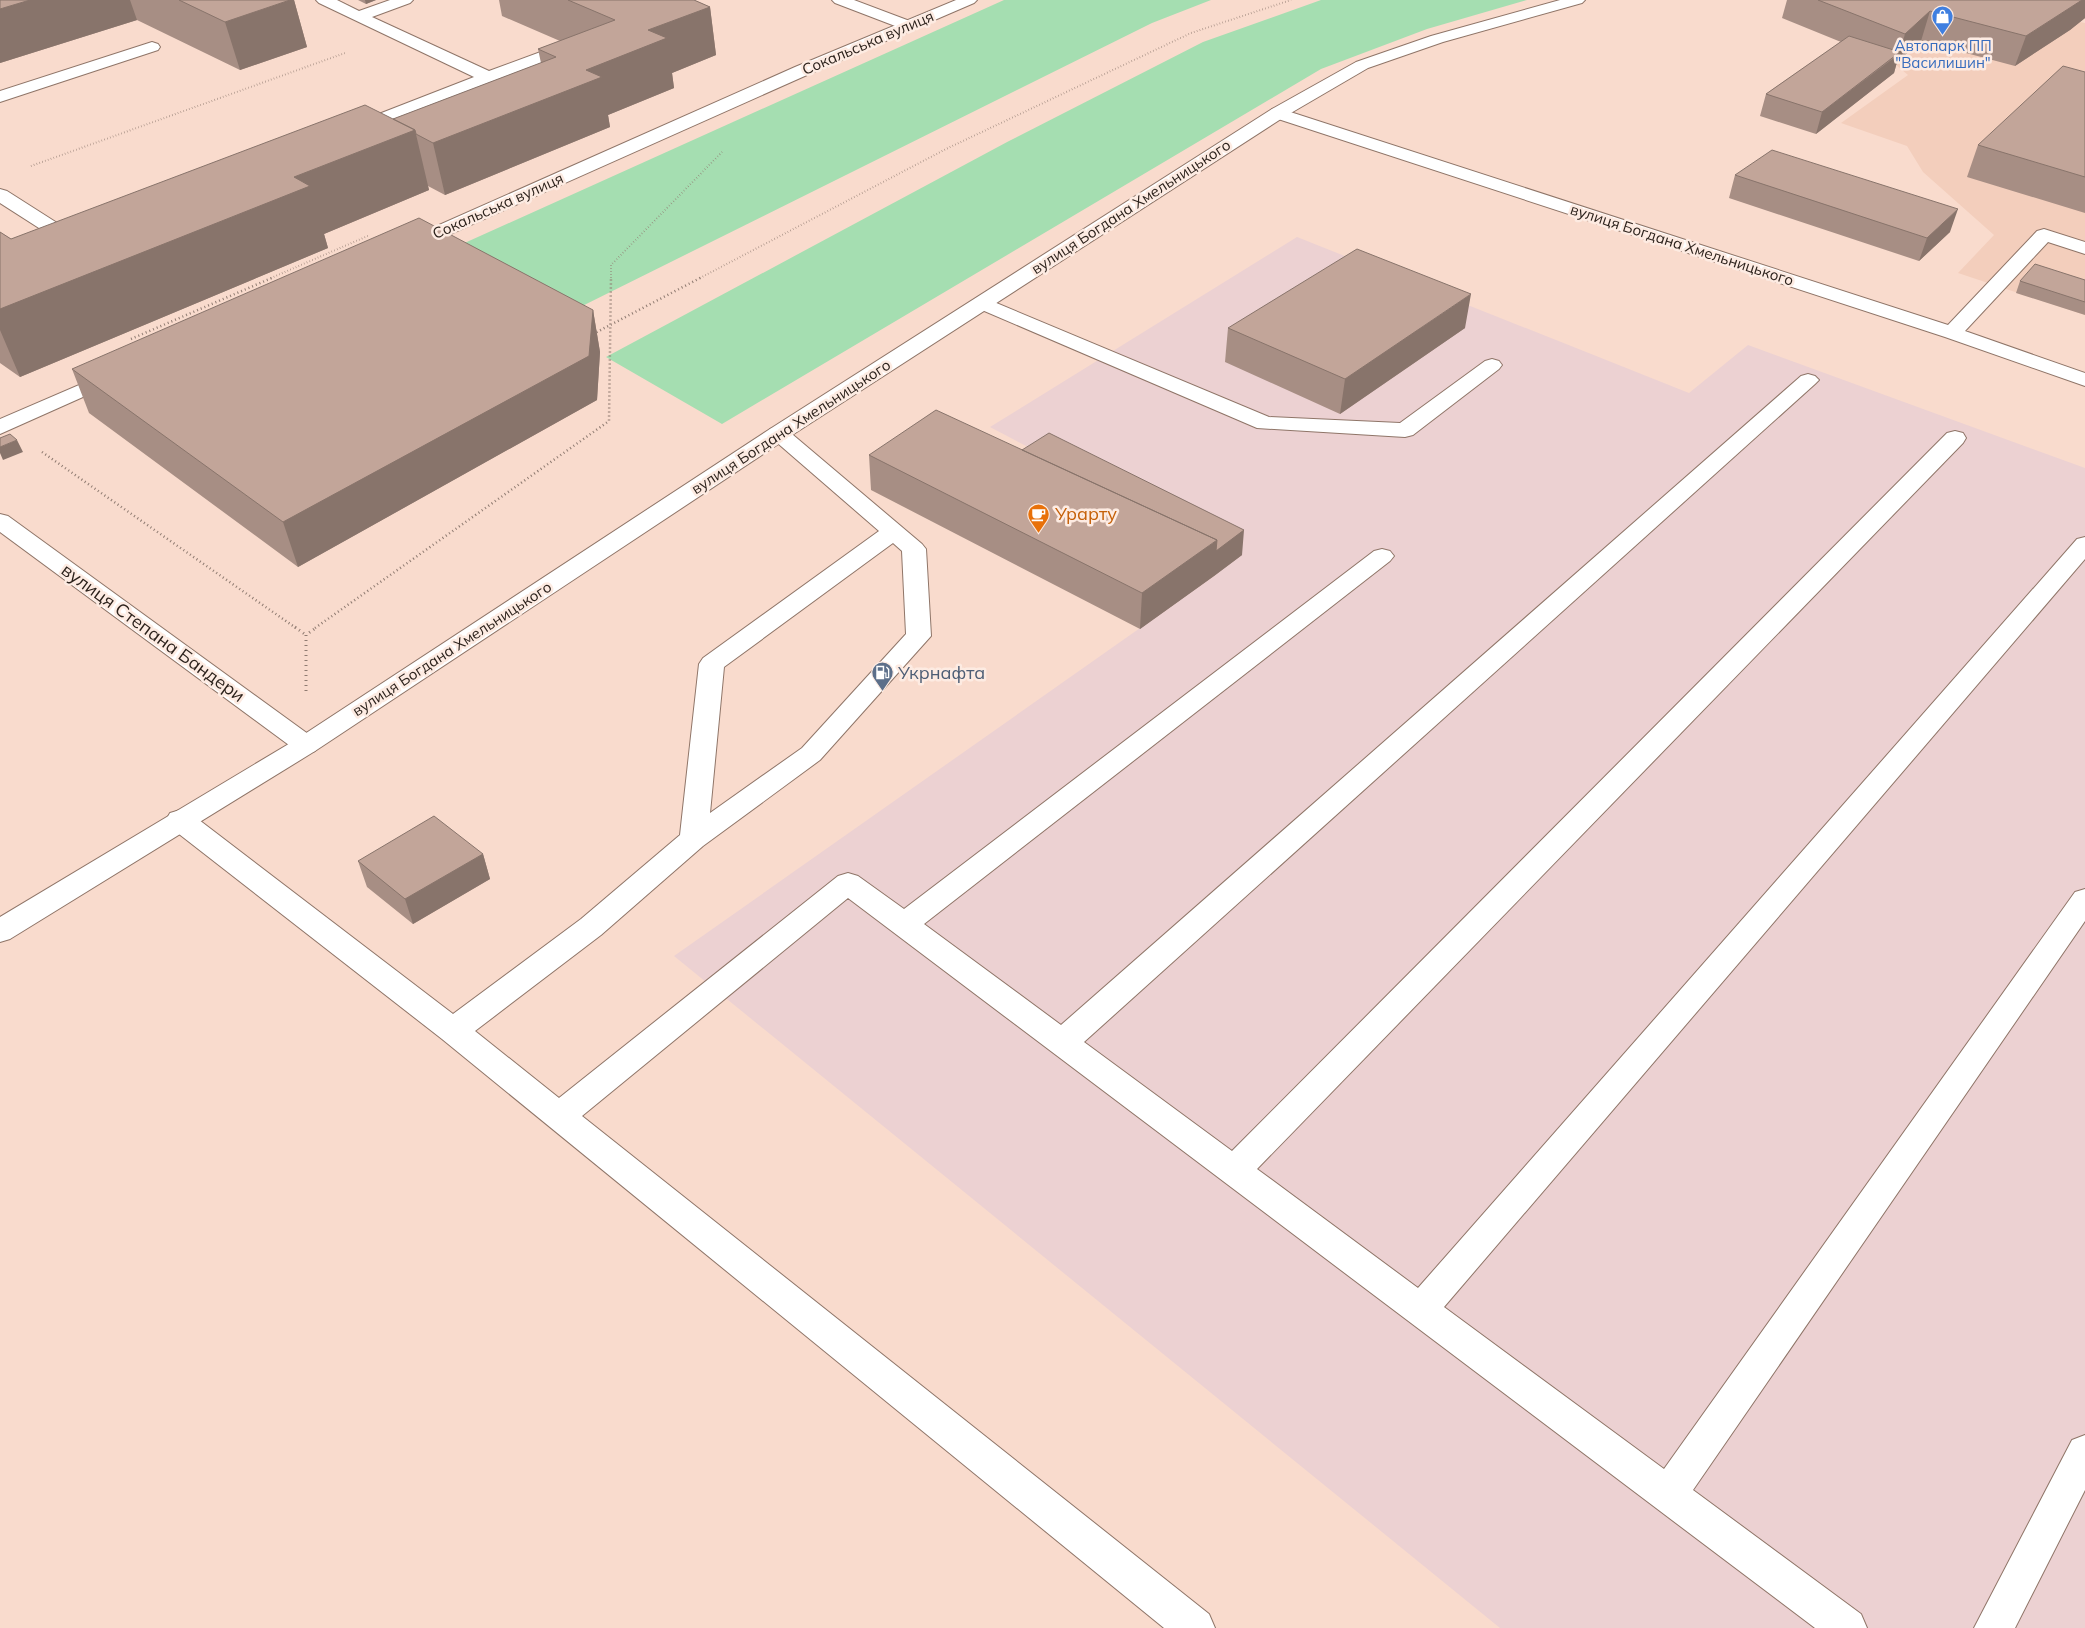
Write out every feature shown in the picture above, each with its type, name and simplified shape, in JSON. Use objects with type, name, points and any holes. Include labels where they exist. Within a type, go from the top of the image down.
[{"type":"street","points":[[324,0],[488,77]]},
{"type":"street","points":[[359,16],[404,0]]},
{"type":"street","points":[[840,0],[908,26]]},
{"type":"street","name":"Сокальська вулиця","points":[[396,252],[801,71],[969,0]]},
{"type":"street","name":"вулиця Богдана Хмельницького","points":[[0,931],[306,745],[778,434],[1278,113],[1362,65],[1463,31],[1578,0]]},
{"type":"street","points":[[341,135],[571,46]]},
{"type":"street","points":[[0,97],[152,47]]},
{"type":"street","name":"вулиця Богдана Хмельницького","points":[[1278,113],[1952,333],[2085,380]]},
{"type":"street","points":[[0,195],[74,242],[92,235]]},
{"type":"street","points":[[1952,333],[2044,235],[2085,248]]},
{"type":"street","points":[[982,303],[1265,423],[1405,430],[1492,365]]},
{"type":"street","points":[[2,426],[131,369]]},
{"type":"street","points":[[1062,1043],[1808,380]]},
{"type":"street","points":[[453,1032],[591,928],[693,838],[811,754],[919,636],[914,548],[778,434]]},
{"type":"street","points":[[1234,1171],[1955,438]]},
{"type":"street","name":"вулиця Степана Бандери","points":[[0,521],[306,745]]},
{"type":"street","points":[[693,838],[712,664],[893,532]]},
{"type":"street","points":[[1420,1310],[2085,544]]},
{"type":"street","points":[[903,925],[1382,556]]},
{"type":"street","points":[[180,820],[453,1032],[1195,1628]]},
{"type":"street","points":[[559,1117],[848,883],[1847,1628]]},
{"type":"street","points":[[1668,1495],[2085,899]]},
{"type":"street","points":[[1994,1628],[2085,1452]]},
{"type":"path","points":[[593,334],[964,141],[1191,33],[1291,0]]},
{"type":"path","points":[[28,168],[398,34]]},
{"type":"path","points":[[306,634],[609,421],[611,265],[726,147]]},
{"type":"path","points":[[2,426],[306,634]]},
{"type":"path","points":[[306,634],[306,745]]},
{"type":"shaded area","points":[[2080,22],[2085,23],[2085,315],[1958,273],[1994,235],[1923,172],[1907,146],[1841,123],[1908,75],[1895,64],[1921,41]]},
{"type":"shaded area","points":[[1297,237],[1689,393],[1748,345],[2085,468],[2085,1628],[1500,1628],[674,956],[1214,576],[1049,458],[990,427]]},
{"type":"green space","points":[[1004,0],[1211,0],[1152,23],[548,323],[429,259]]},
{"type":"green space","points":[[1321,0],[1527,0],[1427,29],[1321,69],[722,424],[606,357],[1009,141],[1203,42]]},
{"type":"building","points":[[0,0],[30,0],[0,9]]},
{"type":"building","points":[[179,0],[290,0],[225,22]]},
{"type":"building","points":[[568,0],[694,0],[710,7],[648,30],[667,38],[586,70],[602,77],[433,143],[416,134],[415,130],[393,119],[556,57],[538,49],[615,20]]},
{"type":"building","points":[[1818,0],[2082,0],[2026,36],[1930,11],[1905,34]]},
{"type":"building","points":[[1849,36],[1900,52],[1822,112],[1766,94]]},
{"type":"building","points":[[2063,66],[2085,72],[2085,177],[1978,145]]},
{"type":"building","points":[[365,105],[415,130],[294,177],[310,186],[0,309],[0,232],[11,239]]},
{"type":"building","points":[[1772,150],[1958,209],[1927,238],[1735,175]]},
{"type":"building","points":[[419,218],[593,310],[589,356],[283,522],[72,369]]},
{"type":"building","points":[[1357,249],[1471,294],[1345,379],[1228,328]]},
{"type":"building","points":[[2035,264],[2085,280],[2085,302],[2020,281]]},
{"type":"building","points":[[936,410],[1217,540],[1142,593],[869,455]]},
{"type":"building","points":[[1049,433],[1244,530],[1216,551],[1217,540],[1022,450]]},
{"type":"building","points":[[10,434],[17,440],[0,447],[0,438]]},
{"type":"building","points":[[434,816],[483,854],[405,899],[358,861]]},
{"type":"place","name":"Автопарк ПП \"Василишин\"","points":[[1943,36]]},
{"type":"place","name":"Урарту","points":[[1039,533]]},
{"type":"place","name":"Укрнафта","points":[[882,692]]}]
